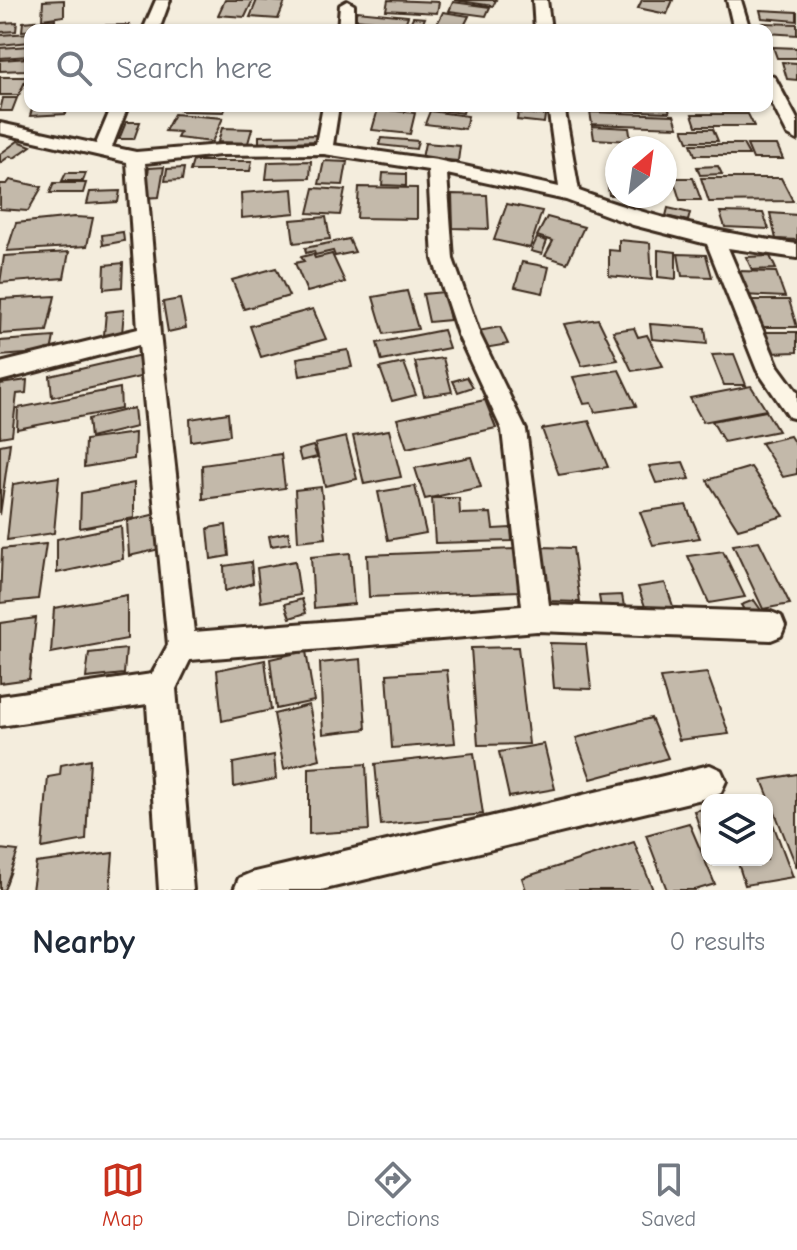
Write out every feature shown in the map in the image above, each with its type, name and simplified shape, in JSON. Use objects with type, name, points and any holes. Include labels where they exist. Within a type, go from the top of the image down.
[{"type":"street","points":[[153,24],[163,0]]},
{"type":"street","points":[[540,0],[542,24]]},
{"type":"street","points":[[734,0],[740,24]]},
{"type":"street","points":[[346,24],[347,5]]},
{"type":"street","points":[[773,89],[797,135]]},
{"type":"street","points":[[103,149],[118,112]]},
{"type":"street","points":[[324,149],[330,112]]},
{"type":"street","points":[[557,112],[570,195]]},
{"type":"street","points":[[0,128],[136,158],[220,150],[324,149],[437,166],[570,195],[640,220],[715,239],[797,251]]},
{"type":"street","points":[[136,158],[149,334],[182,647],[161,687],[176,890]]},
{"type":"street","points":[[437,166],[443,259],[469,335],[514,430],[537,618]]},
{"type":"street","points":[[715,239],[768,370],[797,410]]},
{"type":"street","points":[[0,372],[149,334]]},
{"type":"street","points":[[182,647],[537,618],[771,626]]},
{"type":"street","points":[[0,711],[161,687]]},
{"type":"street","points":[[251,890],[710,781]]},
{"type":"building","points":[[64,0],[64,16],[42,19],[43,1]]},
{"type":"building","points":[[225,0],[253,0],[245,17],[218,15]]},
{"type":"building","points":[[257,0],[285,2],[278,19],[250,17]]},
{"type":"building","points":[[388,0],[439,2],[437,13],[386,10]]},
{"type":"building","points":[[454,0],[496,0],[493,6]]},
{"type":"building","points":[[642,0],[673,0],[667,14],[638,8]]},
{"type":"building","points":[[453,2],[490,7],[486,16],[449,11]]},
{"type":"building","points":[[760,10],[797,12],[797,21],[762,18]]},
{"type":"building","points":[[357,11],[408,16],[405,24],[354,19]]},
{"type":"building","points":[[443,12],[469,16],[465,24],[437,24]]},
{"type":"building","points":[[413,17],[425,18],[422,24],[410,24]]},
{"type":"building","points":[[55,19],[54,24],[24,24],[22,31],[23,22]]},
{"type":"building","points":[[17,22],[16,31],[0,32],[0,23]]},
{"type":"building","points":[[763,23],[797,24],[797,35],[773,33],[773,24]]},
{"type":"building","points":[[24,33],[24,43],[0,45],[0,35]]},
{"type":"building","points":[[24,46],[24,56],[0,58],[0,48]]},
{"type":"building","points":[[773,47],[797,48],[797,58],[777,58]]},
{"type":"building","points":[[24,58],[24,70],[0,71],[0,60]]},
{"type":"building","points":[[782,62],[797,63],[797,80],[787,79]]},
{"type":"building","points":[[0,77],[24,77],[19,95],[0,95]]},
{"type":"building","points":[[3,98],[17,98],[12,111],[0,111]]},
{"type":"building","points":[[31,112],[66,112],[66,114],[30,116]]},
{"type":"building","points":[[377,112],[415,113],[410,134],[372,130]]},
{"type":"building","points":[[430,112],[468,116],[465,129],[425,124]]},
{"type":"building","points":[[590,112],[674,115],[678,127],[592,124]]},
{"type":"building","points":[[518,113],[545,115],[544,123],[517,120]]},
{"type":"building","points":[[174,114],[223,118],[212,142],[177,138],[180,132],[165,131]]},
{"type":"building","points":[[692,114],[748,114],[754,126],[696,126]]},
{"type":"building","points":[[126,122],[140,122],[134,139],[119,139]]},
{"type":"building","points":[[592,126],[629,128],[630,136],[594,139]]},
{"type":"building","points":[[222,128],[252,129],[248,143],[218,142]]},
{"type":"building","points":[[683,129],[713,129],[718,141],[688,141]]},
{"type":"building","points":[[318,135],[318,141],[259,143],[259,136]]},
{"type":"building","points":[[381,138],[418,141],[416,149],[379,145]]},
{"type":"building","points":[[18,141],[31,146],[0,163],[0,154]]},
{"type":"building","points":[[425,143],[460,146],[458,161],[422,158]]},
{"type":"building","points":[[691,144],[743,144],[749,155],[695,155]]},
{"type":"building","points":[[747,145],[777,145],[783,159],[753,159]]},
{"type":"building","points":[[193,161],[252,161],[250,171],[190,171]]},
{"type":"building","points":[[311,161],[310,178],[266,179],[268,162]]},
{"type":"building","points":[[324,161],[347,162],[343,185],[319,184]]},
{"type":"building","points":[[718,166],[722,174],[700,175],[697,167]]},
{"type":"building","points":[[164,167],[159,197],[143,198],[149,168]]},
{"type":"building","points":[[184,168],[182,180],[165,181],[167,169]]},
{"type":"building","points":[[66,173],[86,173],[83,181],[62,181]]},
{"type":"building","points":[[383,173],[406,174],[406,186],[382,185]]},
{"type":"building","points":[[677,178],[693,178],[701,200],[680,200]]},
{"type":"building","points":[[701,178],[781,178],[793,201],[709,202]]},
{"type":"building","points":[[10,180],[42,187],[28,211],[0,209],[0,184],[7,184]]},
{"type":"building","points":[[54,183],[86,183],[83,193],[50,193]]},
{"type":"building","points":[[359,187],[417,188],[417,219],[357,218]]},
{"type":"building","points":[[314,188],[345,190],[340,215],[308,213]]},
{"type":"building","points":[[293,189],[295,213],[242,218],[241,193]]},
{"type":"building","points":[[120,191],[118,202],[87,204],[90,192]]},
{"type":"building","points":[[452,194],[487,195],[489,229],[453,228]]},
{"type":"building","points":[[507,204],[542,211],[530,248],[494,240]]},
{"type":"building","points":[[668,208],[690,213],[688,221],[666,216]]},
{"type":"building","points":[[720,212],[763,213],[769,229],[725,227]]},
{"type":"building","points":[[770,213],[797,215],[797,240],[776,239]]},
{"type":"building","points":[[326,217],[330,239],[294,243],[291,220]]},
{"type":"building","points":[[547,217],[584,227],[567,263],[545,256],[553,241],[537,236]]},
{"type":"building","points":[[93,218],[87,246],[7,251],[16,223]]},
{"type":"building","points":[[123,232],[124,241],[103,245],[102,235]]},
{"type":"building","points":[[537,238],[547,241],[542,254],[531,251]]},
{"type":"building","points":[[349,239],[355,252],[335,256],[333,251],[315,255],[314,251],[306,253],[305,248]]},
{"type":"building","points":[[619,240],[650,243],[652,280],[609,276],[609,250],[619,251]]},
{"type":"building","points":[[658,250],[676,252],[676,279],[658,277]]},
{"type":"building","points":[[69,252],[64,278],[0,283],[4,256]]},
{"type":"building","points":[[313,254],[315,258],[332,254],[345,282],[307,292],[295,263],[304,261],[301,257]]},
{"type":"building","points":[[678,254],[706,255],[712,277],[682,276]]},
{"type":"building","points":[[770,256],[776,269],[752,270],[746,257]]},
{"type":"building","points":[[522,262],[549,267],[543,293],[515,287]]},
{"type":"building","points":[[123,263],[122,287],[104,289],[105,265]]},
{"type":"building","points":[[276,268],[289,296],[244,309],[232,280]]},
{"type":"building","points":[[737,271],[776,272],[785,297],[744,295]]},
{"type":"building","points":[[407,291],[418,329],[384,334],[373,297]]},
{"type":"building","points":[[444,292],[450,320],[429,322],[423,294]]},
{"type":"building","points":[[55,296],[47,331],[0,334],[1,299]]},
{"type":"building","points":[[180,299],[186,328],[168,332],[163,302]]},
{"type":"building","points":[[749,300],[789,300],[797,327],[759,327]]},
{"type":"building","points":[[313,309],[326,339],[261,357],[250,326]]},
{"type":"building","points":[[124,310],[122,334],[104,335],[106,312]]},
{"type":"building","points":[[598,319],[618,360],[582,366],[564,324]]},
{"type":"building","points":[[650,324],[705,328],[707,344],[652,339]]},
{"type":"building","points":[[500,327],[508,344],[485,348],[478,331]]},
{"type":"building","points":[[634,328],[638,337],[647,335],[663,366],[632,371],[613,331]]},
{"type":"building","points":[[443,330],[449,348],[382,361],[377,343]]},
{"type":"building","points":[[762,332],[797,332],[797,352],[770,353]]},
{"type":"building","points":[[54,337],[51,352],[0,356],[0,341]]},
{"type":"building","points":[[348,350],[352,367],[300,376],[297,358]]},
{"type":"building","points":[[734,354],[746,385],[724,385],[712,355]]},
{"type":"building","points":[[141,355],[144,376],[52,397],[50,376]]},
{"type":"building","points":[[443,358],[452,392],[424,396],[415,362]]},
{"type":"building","points":[[404,363],[416,395],[392,401],[380,368]]},
{"type":"building","points":[[619,370],[636,406],[595,412],[591,403],[584,404],[573,377]]},
{"type":"building","points":[[467,377],[473,387],[458,392],[453,381]]},
{"type":"building","points":[[27,380],[26,393],[17,394],[12,435],[0,437],[0,384]]},
{"type":"building","points":[[751,386],[766,410],[703,422],[690,398]]},
{"type":"building","points":[[120,388],[121,409],[17,429],[18,408]]},
{"type":"building","points":[[485,400],[496,428],[407,448],[397,419]]},
{"type":"building","points":[[134,408],[136,427],[90,438],[88,419]]},
{"type":"building","points":[[766,411],[778,431],[724,442],[712,421]]},
{"type":"building","points":[[228,413],[230,435],[191,441],[190,419]]},
{"type":"building","points":[[589,421],[608,467],[559,475],[542,429]]},
{"type":"building","points":[[389,430],[401,477],[364,484],[353,436]]},
{"type":"building","points":[[135,433],[134,459],[84,467],[85,440]]},
{"type":"building","points":[[790,436],[797,447],[797,474],[783,477],[761,443]]},
{"type":"building","points":[[346,437],[357,479],[325,486],[315,444]]},
{"type":"building","points":[[10,443],[0,515],[0,445]]},
{"type":"building","points":[[313,446],[317,457],[301,461],[298,450]]},
{"type":"building","points":[[281,454],[285,488],[203,499],[202,465]]},
{"type":"building","points":[[471,457],[481,487],[425,499],[415,468]]},
{"type":"building","points":[[683,462],[690,479],[656,483],[649,466]]},
{"type":"building","points":[[751,467],[784,516],[738,529],[707,480]]},
{"type":"building","points":[[59,477],[54,533],[7,540],[13,484]]},
{"type":"building","points":[[134,483],[134,518],[80,528],[81,493]]},
{"type":"building","points":[[415,486],[426,533],[388,540],[378,492]]},
{"type":"building","points":[[321,487],[326,538],[298,541],[295,490]]},
{"type":"building","points":[[432,498],[459,498],[460,514],[491,513],[493,529],[511,528],[512,541],[435,543]]},
{"type":"building","points":[[686,505],[700,538],[653,545],[640,512]]},
{"type":"building","points":[[156,514],[160,549],[129,556],[127,521]]},
{"type":"building","points":[[226,525],[229,556],[211,559],[208,528]]},
{"type":"building","points":[[121,526],[123,559],[57,573],[57,539]]},
{"type":"building","points":[[288,532],[290,543],[271,546],[269,536]]},
{"type":"building","points":[[759,541],[790,604],[763,609],[733,545]]},
{"type":"building","points":[[46,544],[38,599],[0,603],[2,549]]},
{"type":"building","points":[[541,547],[573,548],[580,602],[547,601]]},
{"type":"building","points":[[515,549],[521,591],[369,597],[367,555]]},
{"type":"building","points":[[723,551],[745,597],[709,603],[688,556]]},
{"type":"building","points":[[350,553],[354,604],[314,608],[311,557]]},
{"type":"building","points":[[295,561],[300,595],[261,602],[257,568]]},
{"type":"building","points":[[251,562],[253,583],[225,591],[224,566]]},
{"type":"building","points":[[665,583],[674,609],[647,612],[638,587]]},
{"type":"building","points":[[127,595],[127,639],[51,653],[54,608]]},
{"type":"building","points":[[622,595],[625,612],[602,613],[599,596]]},
{"type":"building","points":[[302,599],[306,613],[290,618],[285,604]]},
{"type":"building","points":[[754,600],[763,613],[750,619],[741,605]]},
{"type":"building","points":[[36,618],[29,679],[0,683],[0,623]]},
{"type":"building","points":[[550,643],[586,644],[591,689],[554,688]]},
{"type":"building","points":[[518,647],[529,744],[478,745],[471,648]]},
{"type":"building","points":[[126,649],[124,674],[86,678],[89,653]]},
{"type":"building","points":[[306,651],[314,701],[276,709],[270,659]]},
{"type":"building","points":[[361,659],[366,729],[323,734],[320,663]]},
{"type":"building","points":[[265,660],[271,710],[222,721],[217,670]]},
{"type":"building","points":[[447,670],[455,743],[392,748],[387,674]]},
{"type":"building","points":[[707,673],[729,734],[679,740],[660,678]]},
{"type":"building","points":[[309,705],[320,759],[284,769],[274,714]]},
{"type":"building","points":[[651,718],[668,758],[591,779],[576,738]]},
{"type":"building","points":[[544,744],[555,789],[509,797],[499,752]]},
{"type":"building","points":[[474,753],[483,814],[381,825],[375,764]]},
{"type":"building","points":[[274,755],[276,779],[234,787],[233,763]]},
{"type":"building","points":[[90,759],[86,840],[42,848],[48,777],[60,775],[61,765]]},
{"type":"building","points":[[366,764],[369,830],[309,834],[309,768]]},
{"type":"building","points":[[797,774],[797,868],[773,808],[773,794],[768,794],[762,780]]},
{"type":"building","points":[[701,809],[701,831],[694,811]]},
{"type":"building","points":[[689,823],[701,851],[701,866],[707,866],[715,884],[695,890],[667,890],[646,835]]},
{"type":"building","points":[[773,824],[793,877],[745,885],[739,866],[773,866]]},
{"type":"building","points":[[634,842],[653,890],[526,890],[522,878]]},
{"type":"building","points":[[0,849],[18,851],[4,890],[0,890]]},
{"type":"building","points":[[113,853],[110,890],[32,890],[36,863]]}]
